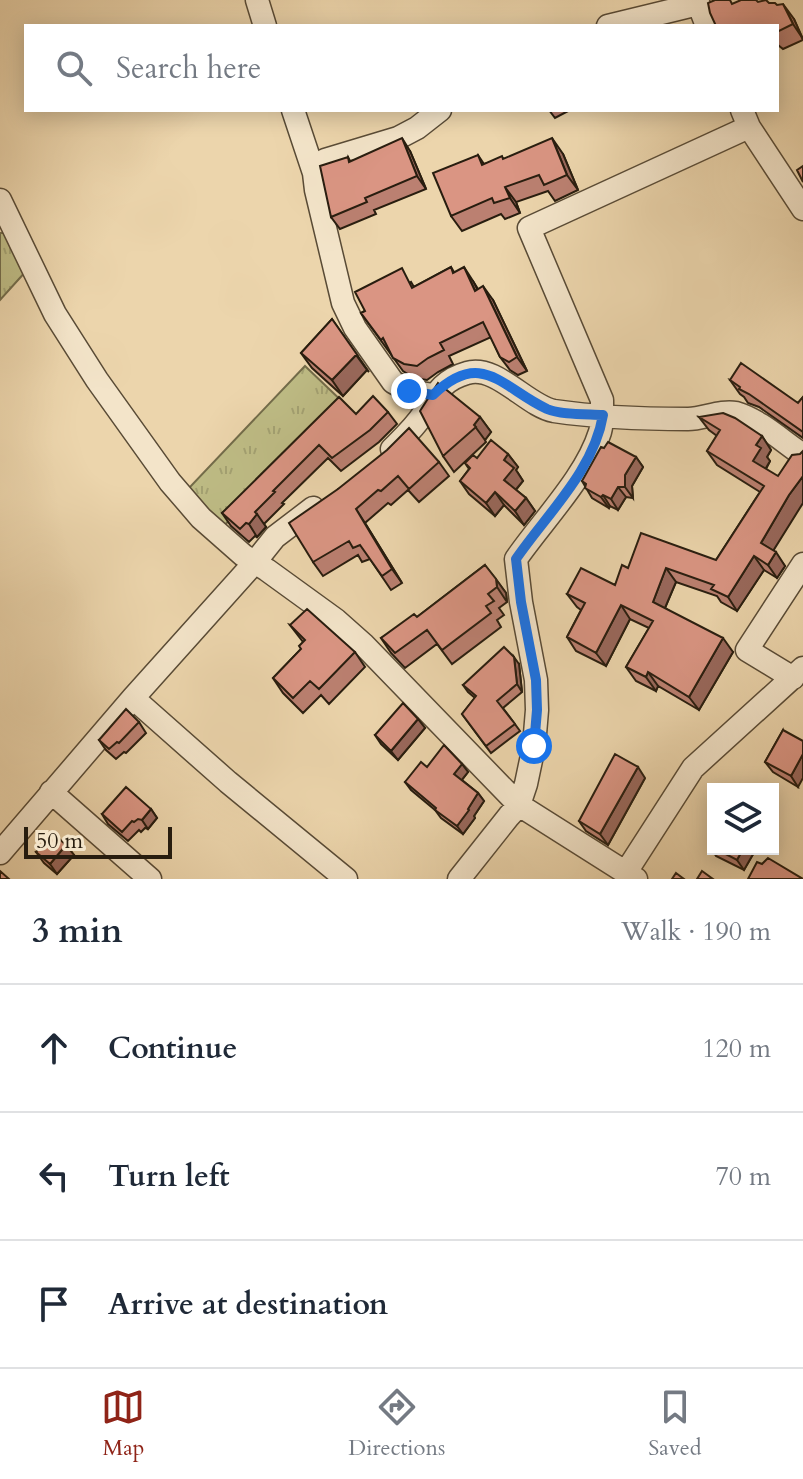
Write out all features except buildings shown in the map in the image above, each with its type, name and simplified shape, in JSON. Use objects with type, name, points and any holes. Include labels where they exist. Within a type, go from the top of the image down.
[{"type":"street","points":[[257,0],[264,24]]},
{"type":"street","points":[[615,24],[697,2],[706,24]]},
{"type":"street","points":[[294,112],[314,173],[343,303],[355,328],[393,382],[409,391],[433,395]]},
{"type":"street","points":[[314,173],[325,160],[398,138],[437,112]]},
{"type":"street","points":[[459,879],[519,805],[529,771],[537,710],[536,680],[516,559],[579,475],[600,432],[603,415],[602,400],[529,228],[746,119],[803,209]]},
{"type":"street","points":[[0,200],[55,314],[97,380],[170,482],[201,518],[243,555],[336,620],[363,644],[519,805],[631,875],[693,768],[798,673],[747,650],[803,564]]},
{"type":"street","points":[[376,462],[406,435],[444,384],[469,372],[495,378],[550,410],[648,419],[693,419],[732,412],[751,419],[803,455]]},
{"type":"street","points":[[0,853],[275,537],[325,499]]},
{"type":"street","points":[[133,698],[228,782],[346,879]]},
{"type":"street","points":[[51,792],[150,879]]},
{"type":"green space","points":[[0,233],[6,233],[27,270],[0,300]]},
{"type":"green space","points":[[305,366],[348,407],[222,528],[189,488]]},
{"type":"route","points":[[409,391],[433,395],[444,384],[469,372],[495,378],[550,410],[603,415],[600,432],[579,475],[516,559],[536,680],[534,746]]}]
